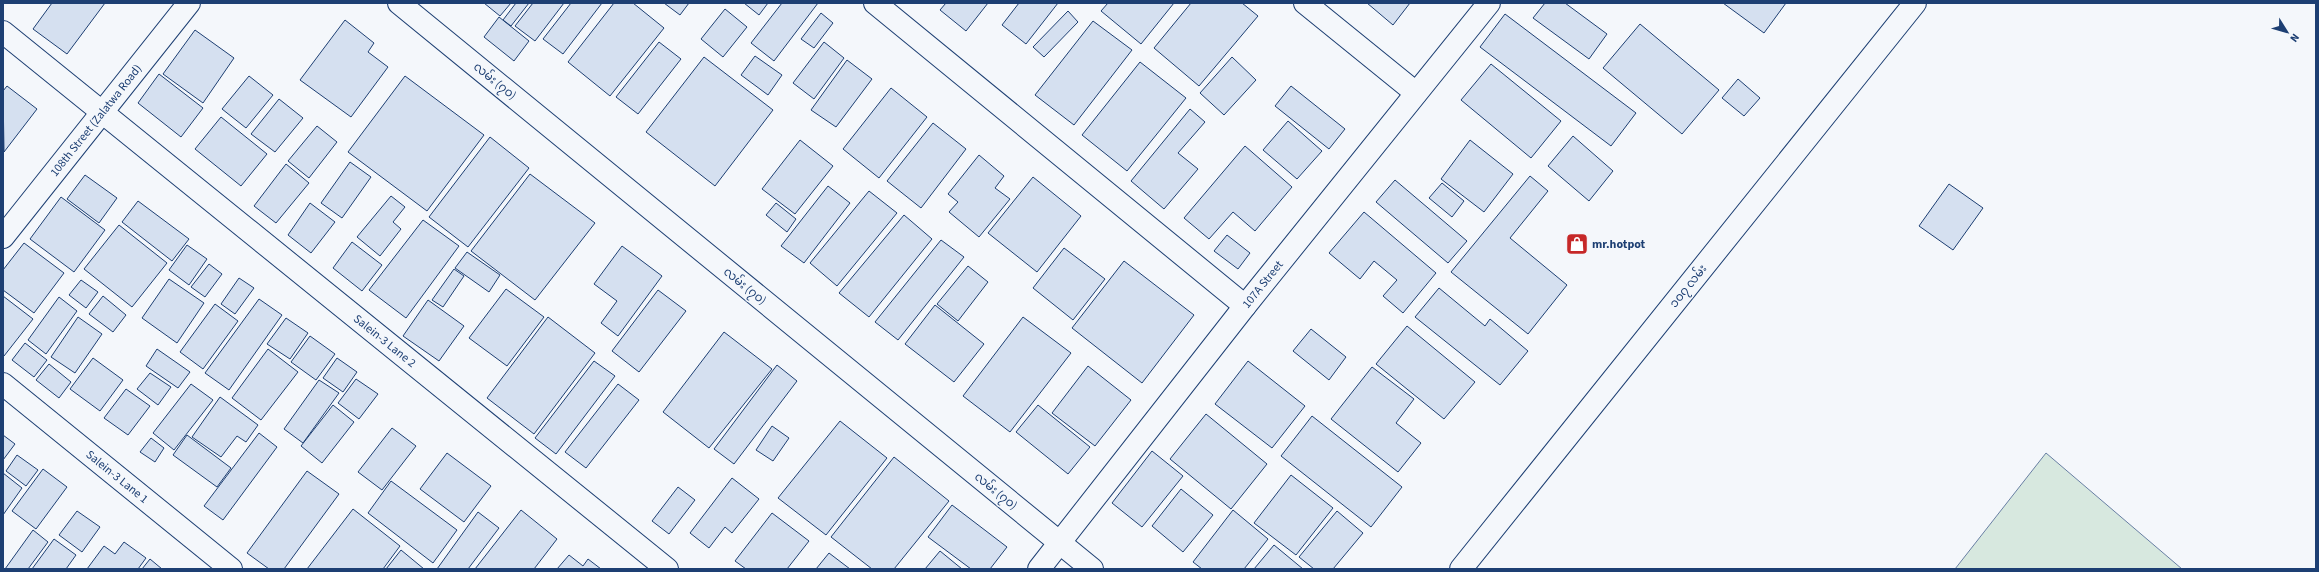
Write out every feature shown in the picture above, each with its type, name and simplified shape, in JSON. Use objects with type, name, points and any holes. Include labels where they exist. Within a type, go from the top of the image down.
[{"type":"street","name":"108th Street (Zalatwa Road)","points":[[3,237],[189,3]]},
{"type":"street","name":"လမ်း (၇၀)","points":[[399,3],[1092,569]]},
{"type":"street","points":[[875,3],[1245,306]]},
{"type":"street","points":[[1305,3],[1416,93]]},
{"type":"street","name":"107A Street","points":[[1039,569],[1245,306],[1489,3]]},
{"type":"street","name":"၁၀၇ လမ်း","points":[[1461,569],[1915,3]]},
{"type":"street","name":"Salein-3 Lane 2","points":[[3,32],[667,569]]},
{"type":"street","name":"Salein-3 Lane 1","points":[[3,384],[231,569]]},
{"type":"shaded area","points":[[2046,453],[2182,569],[1955,569]]},
{"type":"building","points":[[52,3],[105,3],[67,54],[33,29]]},
{"type":"building","points":[[484,3],[511,3],[500,16]]},
{"type":"building","points":[[516,3],[529,3],[511,26],[503,20]]},
{"type":"building","points":[[533,3],[564,3],[535,41],[515,26]]},
{"type":"building","points":[[571,3],[602,3],[563,54],[543,39]]},
{"type":"building","points":[[614,3],[633,3],[664,28],[610,96],[568,62]]},
{"type":"building","points":[[664,3],[689,3],[680,15]]},
{"type":"building","points":[[744,3],[768,3],[759,15]]},
{"type":"building","points":[[782,3],[818,3],[774,61],[751,43]]},
{"type":"building","points":[[946,3],[988,3],[966,31],[940,10]]},
{"type":"building","points":[[1019,3],[1058,3],[1026,44],[1002,25]]},
{"type":"building","points":[[1108,3],[1174,3],[1141,44],[1101,11]]},
{"type":"building","points":[[1191,3],[1242,3],[1258,16],[1199,86],[1154,48]]},
{"type":"building","points":[[1367,3],[1410,3],[1393,25]]},
{"type":"building","points":[[1545,3],[1565,3],[1607,34],[1589,59],[1533,18]]},
{"type":"building","points":[[1723,3],[1786,3],[1764,33]]},
{"type":"building","points":[[725,9],[747,27],[723,57],[701,39]]},
{"type":"building","points":[[1068,11],[1078,22],[1044,57],[1033,47]]},
{"type":"building","points":[[821,13],[833,23],[814,48],[801,39]]},
{"type":"building","points":[[1505,14],[1636,113],[1611,146],[1480,47]]},
{"type":"building","points":[[499,17],[529,41],[514,61],[484,37]]},
{"type":"building","points":[[345,20],[374,43],[368,52],[388,67],[351,117],[300,80]]},
{"type":"building","points":[[1093,21],[1132,50],[1074,125],[1035,95]]},
{"type":"building","points":[[1640,24],[1719,90],[1682,134],[1603,68]]},
{"type":"building","points":[[195,30],[234,58],[203,103],[163,74]]},
{"type":"building","points":[[659,42],[681,59],[638,114],[616,97]]},
{"type":"building","points":[[824,42],[844,58],[814,99],[793,83]]},
{"type":"building","points":[[755,56],[782,75],[768,95],[741,75]]},
{"type":"building","points":[[704,57],[773,110],[715,186],[646,132]]},
{"type":"building","points":[[1232,57],[1256,80],[1224,115],[1200,93]]},
{"type":"building","points":[[847,60],[872,79],[836,127],[811,110]]},
{"type":"building","points":[[1140,62],[1186,98],[1127,171],[1082,135]]},
{"type":"building","points":[[1491,64],[1561,121],[1531,158],[1461,100]]},
{"type":"building","points":[[159,74],[203,108],[181,137],[138,103]]},
{"type":"building","points":[[249,76],[273,95],[246,128],[222,109]]},
{"type":"building","points":[[405,76],[484,135],[427,211],[348,152]]},
{"type":"building","points":[[1738,79],[1760,98],[1744,116],[1722,98]]},
{"type":"building","points":[[7,86],[37,109],[4,152],[3,91]]},
{"type":"building","points":[[1291,86],[1345,129],[1329,149],[1275,106]]},
{"type":"building","points":[[891,88],[927,117],[879,178],[843,149]]},
{"type":"building","points":[[279,99],[303,118],[275,152],[251,134]]},
{"type":"building","points":[[1190,109],[1205,122],[1178,153],[1198,169],[1164,209],[1131,181]]},
{"type":"building","points":[[221,117],[267,154],[241,186],[195,149]]},
{"type":"building","points":[[1288,121],[1322,151],[1297,179],[1263,150]]},
{"type":"building","points":[[933,123],[966,149],[921,208],[887,181]]},
{"type":"building","points":[[317,126],[337,142],[309,178],[288,161]]},
{"type":"building","points":[[1573,136],[1613,171],[1589,201],[1548,166]]},
{"type":"building","points":[[490,137],[529,168],[468,247],[429,217]]},
{"type":"building","points":[[800,140],[833,166],[795,214],[762,189]]},
{"type":"building","points":[[1470,140],[1513,174],[1484,212],[1441,179]]},
{"type":"building","points":[[1245,146],[1292,187],[1255,231],[1233,212],[1209,239],[1184,218]]},
{"type":"building","points":[[979,155],[1004,176],[995,188],[1010,199],[979,237],[949,212],[958,202],[948,194]]},
{"type":"building","points":[[350,162],[371,177],[342,218],[321,203]]},
{"type":"building","points":[[286,164],[309,183],[276,223],[254,206]]},
{"type":"building","points":[[530,174],[595,223],[535,300],[471,251]]},
{"type":"building","points":[[85,175],[117,198],[99,223],[67,199]]},
{"type":"building","points":[[1530,176],[1548,191],[1510,238],[1567,285],[1528,334],[1451,272]]},
{"type":"building","points":[[1033,177],[1081,216],[1037,272],[988,233]]},
{"type":"building","points":[[1395,180],[1467,241],[1448,263],[1376,202]]},
{"type":"building","points":[[1442,183],[1464,201],[1452,217],[1429,198]]},
{"type":"building","points":[[1949,184],[1983,208],[1953,250],[1919,226]]},
{"type":"building","points":[[828,186],[850,203],[804,263],[781,246]]},
{"type":"building","points":[[869,191],[897,213],[837,286],[810,263]]},
{"type":"building","points":[[391,196],[405,207],[393,222],[401,229],[380,256],[357,237]]},
{"type":"building","points":[[61,197],[105,230],[74,272],[30,239]]},
{"type":"building","points":[[138,201],[189,239],[172,261],[122,222]]},
{"type":"building","points":[[310,203],[335,222],[311,253],[288,235]]},
{"type":"building","points":[[776,203],[796,219],[787,232],[766,215]]},
{"type":"building","points":[[1364,212],[1436,273],[1403,313],[1383,296],[1397,280],[1374,261],[1360,279],[1329,253]]},
{"type":"building","points":[[904,215],[932,239],[869,317],[839,293]]},
{"type":"building","points":[[423,220],[459,246],[406,318],[369,290]]},
{"type":"building","points":[[119,225],[167,263],[132,307],[84,269]]},
{"type":"building","points":[[1227,235],[1250,253],[1238,269],[1214,251]]},
{"type":"building","points":[[941,240],[964,257],[898,340],[875,322]]},
{"type":"building","points":[[352,242],[382,265],[362,291],[333,268]]},
{"type":"building","points":[[24,243],[64,273],[34,313],[3,290],[3,270]]},
{"type":"building","points":[[187,245],[207,259],[189,285],[169,270]]},
{"type":"building","points":[[622,246],[662,276],[618,336],[601,323],[617,301],[594,284]]},
{"type":"building","points":[[1064,248],[1105,279],[1073,320],[1033,288]]},
{"type":"building","points":[[467,252],[500,275],[489,292],[455,268]]},
{"type":"building","points":[[1124,261],[1194,315],[1142,383],[1072,328]]},
{"type":"building","points":[[209,264],[222,274],[205,297],[191,287]]},
{"type":"building","points":[[968,266],[988,282],[958,321],[937,304]]},
{"type":"building","points":[[454,269],[464,276],[443,307],[432,300]]},
{"type":"building","points":[[239,278],[254,288],[235,314],[221,304]]},
{"type":"building","points":[[169,279],[204,303],[177,343],[142,318]]},
{"type":"building","points":[[81,280],[98,292],[86,308],[69,295]]},
{"type":"building","points":[[1439,288],[1485,326],[1490,319],[1528,351],[1500,385],[1415,317]]},
{"type":"building","points":[[506,289],[544,317],[507,366],[469,338]]},
{"type":"building","points":[[658,290],[686,311],[639,372],[612,351]]},
{"type":"building","points":[[3,296],[33,319],[4,356],[3,355]]},
{"type":"building","points":[[103,296],[126,315],[113,332],[89,314]]},
{"type":"building","points":[[59,297],[77,311],[46,354],[28,340]]},
{"type":"building","points":[[259,299],[282,315],[229,390],[205,373]]},
{"type":"building","points":[[428,300],[464,326],[439,361],[403,336]]},
{"type":"building","points":[[215,304],[238,321],[203,369],[180,352]]},
{"type":"building","points":[[935,305],[984,344],[954,382],[905,344]]},
{"type":"building","points":[[78,317],[102,334],[75,373],[51,357]]},
{"type":"building","points":[[548,317],[595,353],[534,434],[487,398]]},
{"type":"building","points":[[1023,317],[1071,353],[1010,432],[963,396]]},
{"type":"building","points":[[286,318],[308,333],[290,359],[267,344]]},
{"type":"building","points":[[1407,326],[1475,382],[1444,419],[1376,364]]},
{"type":"building","points":[[1311,329],[1346,357],[1329,380],[1293,351]]},
{"type":"building","points":[[724,332],[772,369],[709,448],[663,412]]},
{"type":"building","points":[[310,336],[335,354],[316,380],[291,362]]},
{"type":"building","points":[[25,343],[47,360],[34,377],[12,360]]},
{"type":"building","points":[[157,349],[190,372],[178,388],[146,366]]},
{"type":"building","points":[[268,349],[298,372],[261,420],[232,398]]},
{"type":"building","points":[[93,358],[123,380],[100,411],[70,389]]},
{"type":"building","points":[[337,358],[357,372],[343,392],[323,378]]},
{"type":"building","points":[[594,361],[615,376],[556,454],[535,438]]},
{"type":"building","points":[[1248,361],[1305,406],[1272,448],[1215,404]]},
{"type":"building","points":[[49,364],[71,382],[59,398],[36,380]]},
{"type":"building","points":[[777,365],[797,381],[734,464],[714,449]]},
{"type":"building","points":[[1088,366],[1131,400],[1095,446],[1052,413]]},
{"type":"building","points":[[1372,367],[1414,399],[1396,423],[1421,443],[1398,472],[1331,419]]},
{"type":"building","points":[[150,373],[171,387],[158,405],[137,389]]},
{"type":"building","points":[[356,379],[378,394],[359,419],[338,403]]},
{"type":"building","points":[[319,380],[339,393],[303,443],[284,429]]},
{"type":"building","points":[[191,384],[213,400],[174,450],[153,433]]},
{"type":"building","points":[[618,384],[639,400],[586,468],[565,452]]},
{"type":"building","points":[[126,389],[150,406],[128,435],[104,418]]},
{"type":"building","points":[[220,397],[258,425],[246,442],[237,436],[221,457],[192,437]]},
{"type":"building","points":[[333,405],[354,422],[322,463],[301,446]]},
{"type":"building","points":[[1038,405],[1090,447],[1068,474],[1016,432]]},
{"type":"building","points":[[1206,414],[1267,464],[1231,509],[1170,459]]},
{"type":"building","points":[[1312,416],[1402,487],[1371,527],[1281,456]]},
{"type":"building","points":[[840,421],[887,458],[826,535],[778,498]]},
{"type":"building","points":[[772,426],[789,438],[773,461],[756,450]]},
{"type":"building","points":[[392,428],[416,446],[382,490],[358,472]]},
{"type":"building","points":[[259,433],[277,447],[223,520],[204,506]]},
{"type":"building","points":[[3,435],[15,444],[3,460]]},
{"type":"building","points":[[187,435],[231,468],[217,487],[173,455]]},
{"type":"building","points":[[151,438],[164,448],[155,462],[140,452]]},
{"type":"building","points":[[1152,451],[1183,476],[1142,527],[1112,503]]},
{"type":"building","points":[[447,453],[491,486],[464,522],[420,489]]},
{"type":"building","points":[[17,455],[38,470],[26,486],[6,471]]},
{"type":"building","points":[[894,457],[949,501],[894,569],[872,569],[831,537]]},
{"type":"building","points":[[43,469],[67,487],[36,529],[12,511]]},
{"type":"building","points":[[307,471],[339,494],[284,569],[269,569],[247,553]]},
{"type":"building","points":[[3,473],[22,488],[3,515]]},
{"type":"building","points":[[1291,475],[1333,508],[1296,555],[1254,523]]},
{"type":"building","points":[[732,478],[759,499],[732,533],[725,527],[709,548],[690,533]]},
{"type":"building","points":[[391,481],[457,530],[433,563],[368,513]]},
{"type":"building","points":[[678,487],[695,500],[669,534],[652,521]]},
{"type":"building","points":[[1181,489],[1213,515],[1183,552],[1152,526]]},
{"type":"building","points":[[952,505],[1007,547],[990,569],[971,569],[928,537]]},
{"type":"building","points":[[353,509],[400,546],[383,569],[307,569]]},
{"type":"building","points":[[521,510],[557,539],[534,569],[475,569]]},
{"type":"building","points":[[1233,510],[1268,539],[1244,569],[1202,569],[1193,562]]},
{"type":"building","points":[[77,511],[100,527],[82,552],[59,535]]},
{"type":"building","points":[[1337,511],[1363,533],[1333,569],[1314,569],[1299,557]]},
{"type":"building","points":[[478,512],[499,528],[468,569],[437,569]]},
{"type":"building","points":[[772,513],[809,541],[787,569],[746,569],[735,561]]},
{"type":"building","points":[[33,530],[48,542],[28,569],[5,569]]},
{"type":"building","points":[[54,539],[76,555],[66,569],[32,569]]},
{"type":"building","points":[[124,542],[146,558],[138,569],[87,569],[104,546],[115,554]]},
{"type":"building","points":[[1274,545],[1303,569],[1254,569]]},
{"type":"building","points":[[401,550],[424,569],[386,569]]},
{"type":"building","points":[[940,551],[962,569],[925,569]]},
{"type":"building","points":[[829,553],[850,569],[816,569]]},
{"type":"building","points":[[569,555],[583,566],[588,559],[601,569],[557,569]]},
{"type":"building","points":[[150,559],[162,569],[142,569]]},
{"type":"place","name":"mr.hotpot","points":[[1577,244]]}]
